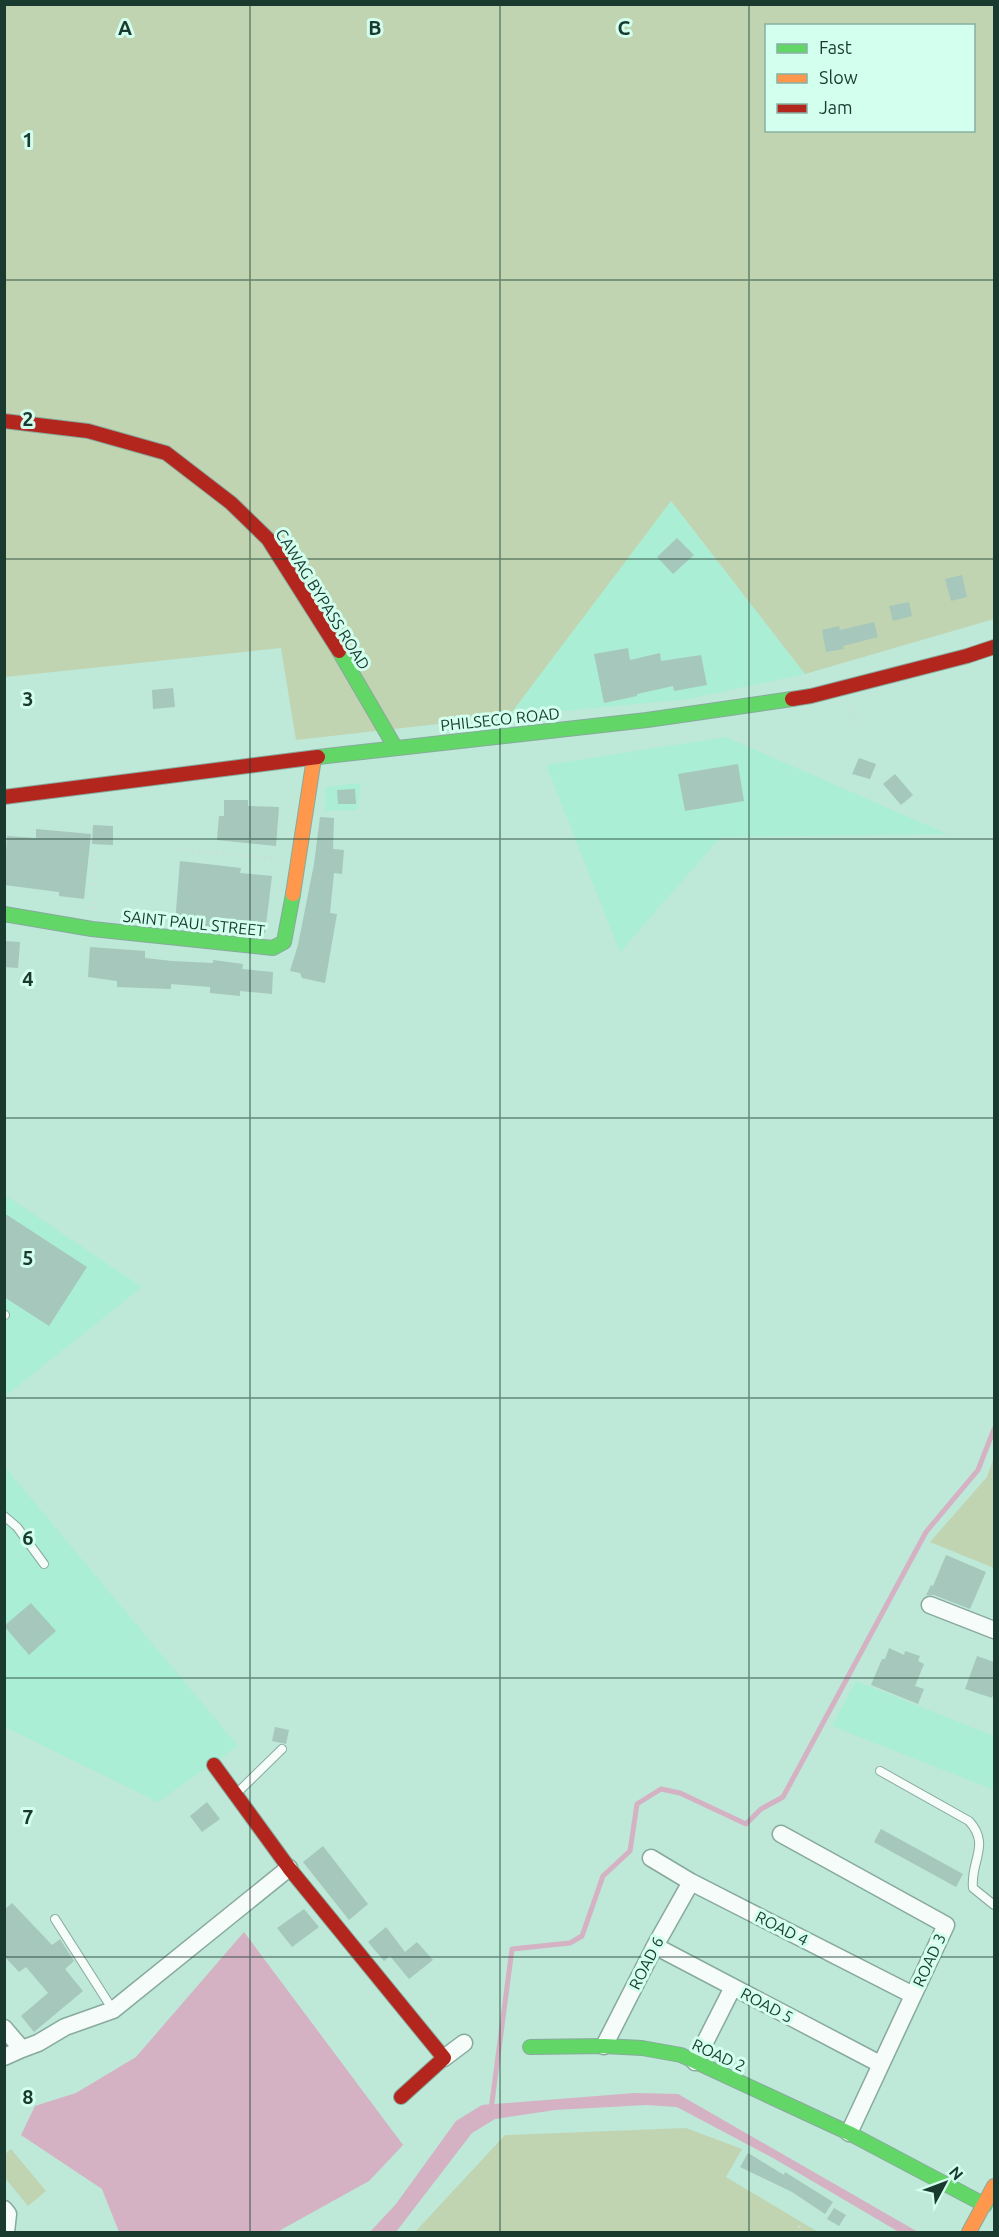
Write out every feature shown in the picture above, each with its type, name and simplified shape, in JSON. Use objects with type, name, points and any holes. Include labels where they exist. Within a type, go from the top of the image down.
[{"type":"street","name":"CAWAG BYPASS ROAD","points":[[4,421],[88,431],[166,453],[231,503],[268,539],[318,616],[395,747]]},
{"type":"street","name":"PHILSECO ROAD","points":[[4,797],[395,747],[646,720],[811,696],[994,646]]},
{"type":"street","name":"SAINT PAUL STREET","points":[[92,929],[273,948],[284,942],[300,861],[314,758]]},
{"type":"street","points":[[4,914],[92,929]]},
{"type":"street","points":[[930,1605],[994,1630]]},
{"type":"street","points":[[214,1765],[289,1868],[444,2058]]},
{"type":"street","name":"ROAD 3","points":[[781,1834],[946,1925],[849,2133]]},
{"type":"street","name":"ROAD 4","points":[[651,1858],[691,1882],[913,1995]]},
{"type":"street","points":[[4,2057],[38,2043],[65,2027],[113,2010],[289,1868]]},
{"type":"street","name":"ROAD 6","points":[[604,2046],[655,1946],[691,1882]]},
{"type":"street","name":"ROAD 5","points":[[655,1946],[880,2064]]},
{"type":"street","points":[[695,2062],[733,1987]]},
{"type":"street","points":[[4,2028],[22,2049]]},
{"type":"street","points":[[401,2097],[464,2043]]},
{"type":"street","name":"ROAD 2","points":[[530,2047],[642,2048],[681,2055],[849,2133],[985,2205]]},
{"type":"street","points":[[969,2232],[994,2186]]},
{"type":"street","points":[[4,2209],[8,2214],[6,2232]]},
{"type":"lane","points":[[4,1516],[17,1527],[44,1564]]},
{"type":"lane","points":[[235,1795],[282,1749]]},
{"type":"lane","points":[[880,1771],[969,1821],[975,1827],[981,1847],[972,1877],[973,1888],[994,1905]]},
{"type":"lane","points":[[55,1919],[113,2010]]},
{"type":"path","points":[[180,850],[300,861]]},
{"type":"path","points":[[92,929],[94,851]]},
{"type":"path","points":[[799,2226],[801,2232]]},
{"type":"shaded area","points":[[4,5],[994,5],[994,619],[805,674],[671,501],[509,716],[296,740],[281,648],[5,677]]},
{"type":"shaded area","points":[[671,501],[805,674],[689,699],[509,716]]},
{"type":"shaded area","points":[[726,737],[947,834],[721,837],[620,952],[546,765]]},
{"type":"shaded area","points":[[361,783],[357,810],[325,811],[325,787]]},
{"type":"shaded area","points":[[5,1195],[142,1287],[5,1396]]},
{"type":"shaded area","points":[[994,1457],[994,1568],[930,1542],[987,1477]]},
{"type":"shaded area","points":[[4,1466],[238,1746],[158,1802],[5,1727]]},
{"type":"shaded area","points":[[856,1681],[994,1736],[994,1790],[832,1726]]},
{"type":"shaded area","points":[[244,1932],[403,2145],[369,2181],[277,2232],[119,2232],[102,2189],[21,2135],[35,2106],[76,2093],[136,2057]]},
{"type":"shaded area","points":[[635,2093],[678,2094],[918,2232],[899,2232],[773,2158],[677,2107],[646,2105],[555,2110],[495,2119],[472,2133],[396,2232],[370,2232],[396,2204],[456,2121],[482,2105]]},
{"type":"shaded area","points":[[686,2128],[742,2149],[726,2177],[818,2232],[415,2232],[505,2135]]},
{"type":"shaded area","points":[[11,2149],[46,2191],[28,2206],[5,2178],[5,2154]]},
{"type":"building","points":[[677,538],[694,555],[673,574],[657,557]]},
{"type":"building","points":[[962,575],[967,597],[951,601],[945,579]]},
{"type":"building","points":[[909,602],[912,616],[893,621],[889,606]]},
{"type":"building","points":[[874,622],[878,637],[843,646],[844,649],[826,652],[822,630],[839,626],[840,630]]},
{"type":"building","points":[[628,648],[630,660],[660,653],[661,661],[701,655],[707,685],[674,691],[673,686],[604,703],[594,654]]},
{"type":"building","points":[[173,688],[175,707],[153,709],[152,690]]},
{"type":"building","points":[[859,758],[876,764],[870,779],[852,774]]},
{"type":"building","points":[[738,764],[744,801],[685,811],[678,774]]},
{"type":"building","points":[[895,774],[913,795],[901,805],[883,784]]},
{"type":"building","points":[[355,789],[356,804],[338,804],[337,790]]},
{"type":"building","points":[[224,800],[248,800],[248,806],[279,807],[276,846],[217,840],[219,816],[224,816]]},
{"type":"building","points":[[320,817],[334,818],[333,849],[344,850],[342,874],[334,873],[330,913],[337,914],[325,983],[302,978],[300,973],[290,971],[298,945],[314,864]]},
{"type":"building","points":[[93,825],[113,826],[113,845],[92,844]]},
{"type":"building","points":[[36,829],[91,834],[84,899],[59,896],[59,892],[4,885],[7,836],[36,838]]},
{"type":"building","points":[[180,861],[241,868],[240,873],[272,876],[265,933],[175,923]]},
{"type":"building","points":[[4,941],[20,942],[18,968],[4,967]]},
{"type":"building","points":[[90,947],[145,951],[145,958],[172,961],[213,963],[213,960],[243,964],[242,969],[273,972],[272,994],[240,991],[240,996],[210,993],[210,987],[171,984],[171,989],[117,987],[117,981],[88,977]]},
{"type":"building","points":[[4,1213],[87,1267],[49,1326],[4,1297]]},
{"type":"building","points":[[946,1555],[986,1572],[970,1609],[934,1595],[926,1595],[931,1585],[933,1586]]},
{"type":"building","points":[[31,1603],[56,1631],[29,1655],[4,1626]]},
{"type":"building","points":[[889,1648],[904,1655],[905,1651],[920,1656],[918,1661],[924,1664],[915,1686],[924,1689],[918,1704],[871,1685]]},
{"type":"building","points":[[977,1656],[994,1662],[992,1698],[965,1689]]},
{"type":"building","points":[[275,1727],[289,1730],[286,1744],[272,1741]]},
{"type":"building","points":[[207,1802],[220,1819],[202,1832],[190,1816]]},
{"type":"building","points":[[881,1829],[963,1874],[956,1887],[874,1842]]},
{"type":"building","points":[[323,1846],[368,1904],[349,1920],[303,1862]]},
{"type":"building","points":[[12,1903],[52,1945],[60,1939],[74,1961],[65,1969],[83,1991],[34,2032],[21,2016],[48,1993],[26,1967],[19,1972],[4,1956],[4,1910]]},
{"type":"building","points":[[304,1909],[319,1927],[292,1947],[277,1928]]},
{"type":"building","points":[[386,1927],[405,1952],[417,1942],[433,1960],[409,1979],[390,1956],[384,1961],[368,1942]]},
{"type":"building","points":[[748,2153],[784,2175],[785,2172],[833,2202],[825,2214],[792,2192],[740,2167]]},
{"type":"building","points":[[834,2208],[846,2215],[839,2226],[827,2219]]},
{"type":"waterway","points":[[491,2110],[512,1949],[570,1943],[582,1936],[603,1876],[630,1851],[637,1804],[661,1789],[680,1793],[746,1824],[761,1809],[783,1797],[926,1532],[978,1470],[994,1429]]},
{"type":"traffic: fast","points":[[339,651],[395,747]]},
{"type":"traffic: fast","points":[[318,757],[647,720],[792,699]]},
{"type":"traffic: fast","points":[[4,914],[92,929],[273,948],[284,942],[293,894]]},
{"type":"traffic: fast","points":[[530,2047],[642,2048],[681,2055],[849,2133],[985,2205]]},
{"type":"traffic: slow","points":[[293,894],[314,758]]},
{"type":"traffic: slow","points":[[969,2232],[994,2186]]},
{"type":"traffic: jam","points":[[4,421],[88,431],[166,453],[231,503],[268,539],[339,651]]},
{"type":"traffic: jam","points":[[792,699],[967,656],[994,647]]},
{"type":"traffic: jam","points":[[4,797],[318,757]]},
{"type":"traffic: jam","points":[[214,1765],[289,1868],[444,2058],[401,2097]]}]
